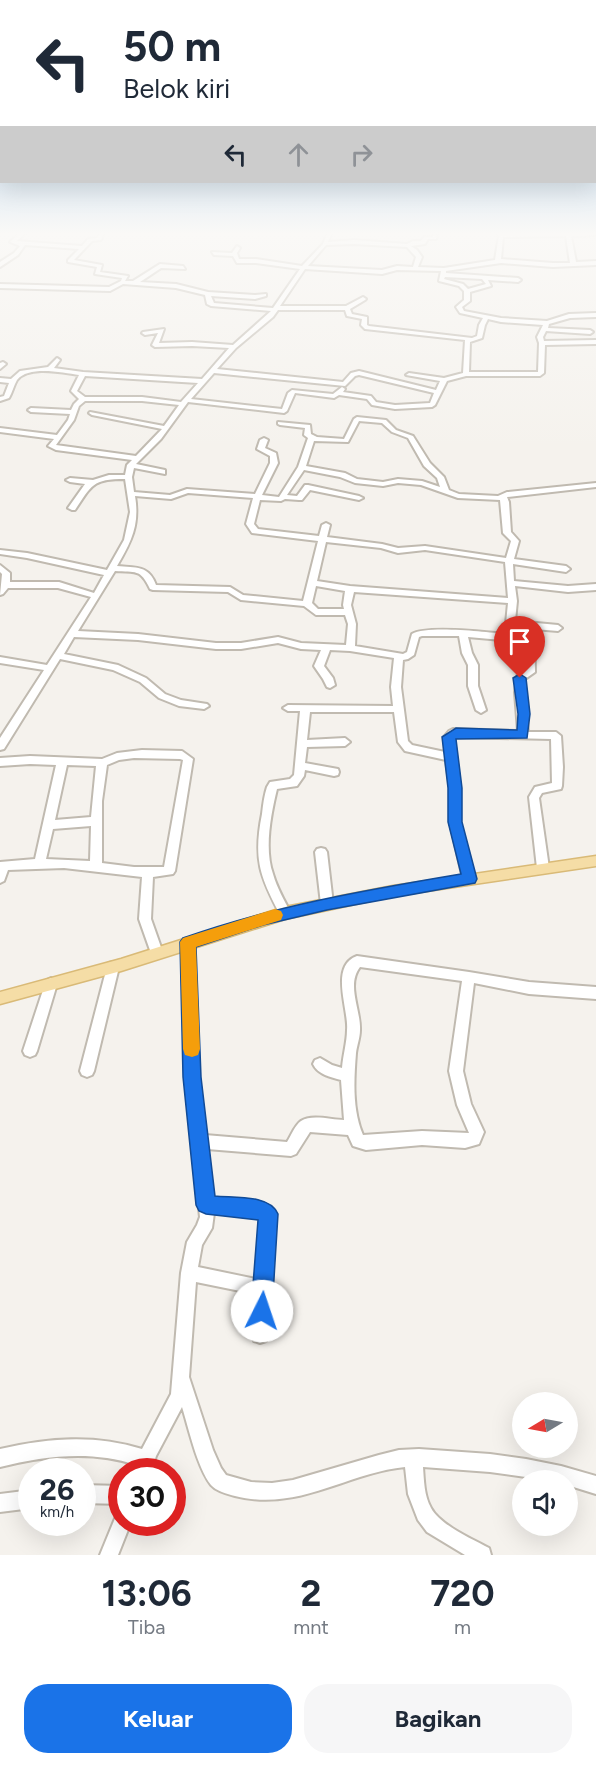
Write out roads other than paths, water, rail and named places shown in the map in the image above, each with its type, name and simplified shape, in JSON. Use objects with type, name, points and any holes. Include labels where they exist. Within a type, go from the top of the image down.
[{"type":"main road","points":[[0,998],[113,967],[285,913],[470,879],[596,861]]},
{"type":"street","points":[[212,305],[276,309],[346,308],[352,305]]},
{"type":"street","points":[[0,746],[96,596],[128,540],[134,513],[133,494],[128,477],[134,462],[159,438],[185,402],[234,347],[264,323],[279,305]]},
{"type":"street","points":[[463,305],[459,308],[460,311],[486,318],[590,333]]},
{"type":"street","points":[[346,308],[349,315],[365,318],[364,325],[367,328],[471,339],[480,337],[486,318]]},
{"type":"street","points":[[409,375],[444,380],[466,374],[538,375],[541,373],[542,343],[540,337],[545,326],[569,316],[596,315]]},
{"type":"street","points":[[145,333],[162,330],[154,345],[192,344],[234,347]]},
{"type":"street","points":[[466,374],[466,346],[471,339]]},
{"type":"street","points":[[542,343],[596,342]]},
{"type":"street","points":[[50,369],[57,360]]},
{"type":"street","points":[[0,399],[7,397],[13,381],[22,372],[50,369],[83,374],[204,381]]},
{"type":"street","points":[[213,371],[345,384]]},
{"type":"street","points":[[339,393],[353,374],[359,373],[437,392]]},
{"type":"street","points":[[83,374],[74,391],[83,399]]},
{"type":"street","points":[[0,380],[13,381]]},
{"type":"street","points":[[275,435],[291,393],[294,391],[331,396],[339,393],[369,397],[374,404],[395,407],[432,405],[444,380]]},
{"type":"street","points":[[162,472],[134,462],[52,446],[71,420],[76,405],[83,399],[142,399],[284,411]]},
{"type":"street","points":[[31,410],[74,412]]},
{"type":"street","points":[[92,413],[166,428]]},
{"type":"street","points":[[280,423],[308,426],[308,435],[314,438],[346,441],[358,418],[384,421],[394,431],[411,437],[427,464],[440,477],[445,490]]},
{"type":"street","points":[[0,430],[59,437]]},
{"type":"street","points":[[284,497],[302,467],[311,439],[314,438]]},
{"type":"street","points":[[264,440],[261,449],[273,455],[274,463],[257,498],[250,519],[250,528],[255,531],[382,546],[398,551],[438,549],[566,569]]},
{"type":"street","points":[[302,467],[355,481],[383,484],[398,481],[414,483],[445,490],[458,496],[503,497],[507,494],[596,485]]},
{"type":"street","points":[[70,480],[90,482],[110,477],[128,477]]},
{"type":"street","points":[[72,508],[90,482]]},
{"type":"street","points":[[133,494],[171,497],[187,491],[278,500],[284,497],[299,498],[308,487],[359,498]]},
{"type":"street","points":[[503,497],[507,533],[515,541],[508,561],[513,600],[509,637]]},
{"type":"street","points":[[307,604],[326,525]]},
{"type":"street","points":[[0,552],[20,554],[68,566],[142,571],[149,576],[153,587],[230,590],[241,597],[307,604],[316,612],[349,612]]},
{"type":"street","points":[[0,568],[6,573],[3,588],[59,585],[96,596]]},
{"type":"street","points":[[313,583],[350,589],[513,600]]},
{"type":"street","points":[[510,583],[560,589],[596,587]]},
{"type":"street","points":[[350,589],[347,605],[352,632],[350,648]]},
{"type":"street","points":[[510,623],[558,628]]},
{"type":"street","points":[[523,735],[524,714],[519,685],[520,678],[530,672],[530,626]]},
{"type":"street","points":[[72,634],[138,637],[216,646],[241,646],[269,640],[308,647],[350,648],[399,657],[409,656],[416,634],[463,633],[529,640]]},
{"type":"street","points":[[463,633],[467,653],[473,665],[473,686],[481,710]]},
{"type":"street","points":[[327,647],[320,666],[330,685]]},
{"type":"street","points":[[58,656],[115,667],[143,680],[162,696],[179,703],[204,706]]},
{"type":"street","points":[[399,657],[396,687],[399,725],[405,746],[419,752],[451,757]]},
{"type":"street","points":[[0,660],[50,668]]},
{"type":"street","points":[[288,708],[398,709]]},
{"type":"street","points":[[285,913],[268,881],[262,837],[272,788],[274,785],[295,781],[299,776],[305,709]]},
{"type":"street","points":[[470,879],[455,822],[455,788],[449,737],[453,733],[554,735],[557,738],[557,786],[539,790],[534,797],[543,868]]},
{"type":"street","points":[[302,744],[345,742]]},
{"type":"street","points":[[0,762],[30,760],[102,763],[120,756],[182,755],[187,757],[170,870],[148,873],[96,866],[3,866],[0,878]]},
{"type":"street","points":[[39,865],[62,763]]},
{"type":"street","points":[[96,866],[96,821],[102,763]]},
{"type":"street","points":[[299,765],[334,772]]},
{"type":"street","points":[[48,825],[96,821]]},
{"type":"street","points":[[321,852],[327,904]]},
{"type":"street","points":[[148,873],[145,919],[157,953]]},
{"type":"street","points":[[147,1458],[180,1388],[189,1273],[195,1242],[207,1217],[192,1077],[188,942]]},
{"type":"street","points":[[469,977],[456,1071],[464,1105],[477,1132],[474,1139],[465,1141],[422,1138],[361,1143],[353,1128],[349,1076],[354,1029],[349,976],[354,963],[363,961],[469,977],[529,988],[596,993]]},
{"type":"street","points":[[87,1071],[113,967]]},
{"type":"street","points":[[30,1051],[51,984]]},
{"type":"street","points":[[320,1064],[328,1070],[349,1076]]},
{"type":"street","points":[[199,1141],[291,1149],[304,1127],[310,1125],[353,1128]]},
{"type":"street","points":[[206,1205],[265,1211],[268,1214],[260,1335]]},
{"type":"street","points":[[189,1273],[263,1288]]},
{"type":"street","points":[[180,1388],[209,1465],[219,1481],[239,1489],[270,1491],[305,1485],[407,1459],[501,1462],[596,1485]]},
{"type":"street","points":[[0,1458],[33,1449],[87,1446],[121,1450],[139,1458]]},
{"type":"street","points":[[407,1459],[424,1514],[433,1526],[482,1555]]},
{"type":"street","points":[[0,1503],[18,1501]]},
{"type":"street","points":[[109,1555],[116,1536]]}]
